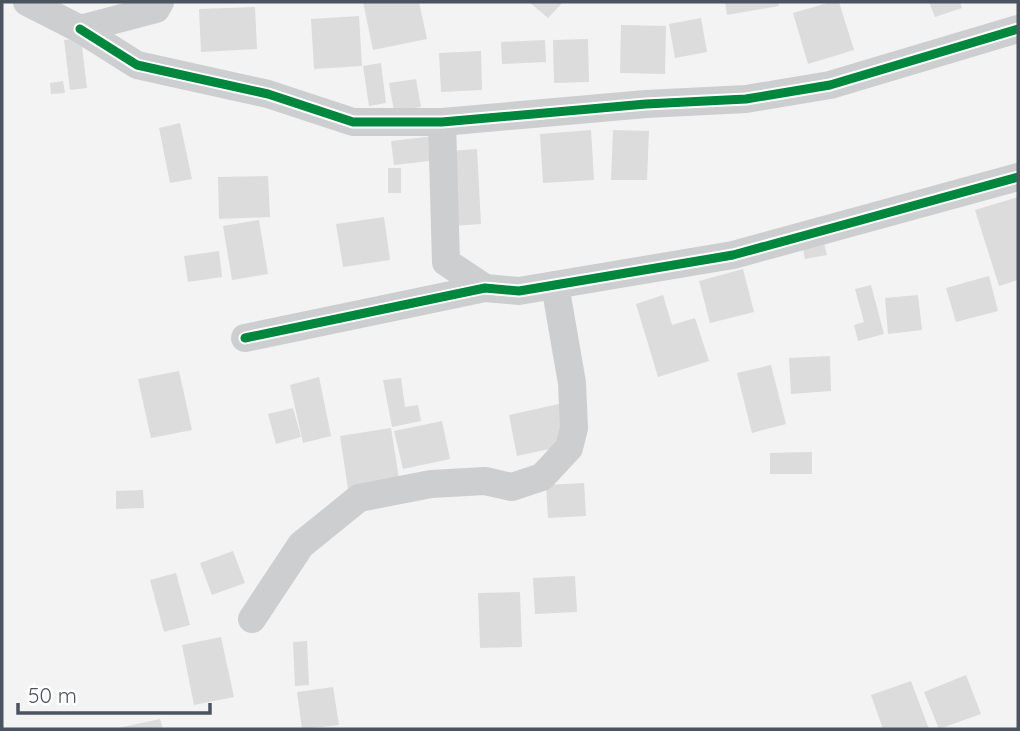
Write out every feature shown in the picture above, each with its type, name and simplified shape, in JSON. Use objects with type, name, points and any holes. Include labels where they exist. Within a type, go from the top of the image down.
[{"type":"street","points":[[27,2],[80,29],[137,65],[268,94],[353,122],[442,122],[646,104],[746,99],[830,85],[1018,29]]},
{"type":"street","points":[[80,29],[156,9],[160,2]]},
{"type":"street","points":[[442,122],[446,262],[485,288]]},
{"type":"street","points":[[245,338],[485,288],[519,291],[733,255],[1018,177]]},
{"type":"street","points":[[252,619],[301,545],[359,498],[431,484],[485,481],[512,487],[542,477],[569,448],[574,428],[572,383],[555,285]]},
{"type":"building","points":[[363,2],[419,2],[427,39],[373,50]]},
{"type":"building","points":[[529,2],[563,2],[548,18]]},
{"type":"building","points":[[725,2],[778,2],[779,6],[727,15]]},
{"type":"building","points":[[839,2],[854,50],[808,64],[793,13]]},
{"type":"building","points":[[929,2],[960,2],[962,8],[935,17]]},
{"type":"building","points":[[255,7],[257,49],[201,52],[199,9]]},
{"type":"building","points":[[359,16],[362,66],[314,69],[311,19]]},
{"type":"building","points":[[701,18],[707,52],[675,58],[669,24]]},
{"type":"building","points":[[621,25],[666,26],[665,74],[620,73]]},
{"type":"building","points":[[81,38],[87,88],[70,90],[64,40]]},
{"type":"building","points":[[588,39],[589,82],[554,83],[553,40]]},
{"type":"building","points":[[545,40],[546,62],[502,64],[501,42]]},
{"type":"building","points":[[481,51],[482,90],[441,92],[439,53]]},
{"type":"building","points":[[381,63],[386,103],[369,106],[363,66]]},
{"type":"building","points":[[416,79],[421,107],[394,111],[389,83]]},
{"type":"building","points":[[63,81],[65,93],[51,94],[50,83]]},
{"type":"building","points":[[180,123],[192,179],[170,183],[159,128]]},
{"type":"building","points":[[591,130],[594,180],[543,183],[540,134]]},
{"type":"building","points":[[613,130],[649,131],[647,180],[611,180]]},
{"type":"building","points":[[435,136],[438,160],[394,165],[391,141]]},
{"type":"building","points":[[477,149],[481,224],[453,226],[449,151]]},
{"type":"building","points":[[388,168],[401,168],[401,193],[388,193]]},
{"type":"building","points":[[268,176],[270,217],[219,219],[218,177]]},
{"type":"building","points":[[1018,197],[1018,280],[999,286],[975,210]]},
{"type":"building","points":[[384,217],[390,260],[343,267],[336,224]]},
{"type":"building","points":[[259,220],[268,274],[232,280],[223,226]]},
{"type":"building","points":[[823,239],[827,255],[805,259],[802,243]]},
{"type":"building","points":[[219,251],[222,277],[188,282],[184,256]]},
{"type":"building","points":[[743,269],[754,312],[710,323],[699,281]]},
{"type":"building","points":[[989,276],[998,311],[956,322],[946,288]]},
{"type":"building","points":[[871,285],[884,334],[858,341],[854,325],[864,322],[855,289]]},
{"type":"building","points":[[663,295],[672,325],[695,318],[709,361],[658,377],[636,304]]},
{"type":"building","points":[[918,295],[922,330],[888,334],[885,298]]},
{"type":"building","points":[[830,356],[831,391],[791,394],[789,358]]},
{"type":"building","points":[[771,365],[786,424],[752,433],[737,373]]},
{"type":"building","points":[[179,371],[192,430],[151,438],[138,379]]},
{"type":"building","points":[[319,377],[331,436],[303,443],[290,385]]},
{"type":"building","points":[[401,378],[405,407],[418,405],[421,421],[392,427],[383,380]]},
{"type":"building","points":[[559,404],[568,445],[517,456],[509,415]]},
{"type":"building","points":[[293,408],[301,437],[276,444],[268,414]]},
{"type":"building","points":[[442,421],[450,459],[403,469],[394,431]]},
{"type":"building","points":[[391,428],[400,485],[348,489],[340,436]]},
{"type":"building","points":[[812,452],[812,474],[770,474],[770,453]]},
{"type":"building","points":[[584,483],[586,516],[548,518],[546,485]]},
{"type":"building","points":[[143,490],[144,508],[116,509],[116,491]]},
{"type":"building","points":[[233,551],[245,583],[212,595],[200,563]]},
{"type":"building","points":[[176,573],[190,625],[164,632],[150,580]]},
{"type":"building","points":[[575,576],[577,612],[535,614],[533,578]]},
{"type":"building","points":[[520,592],[522,647],[480,648],[478,593]]},
{"type":"building","points":[[221,637],[234,697],[194,705],[182,645]]},
{"type":"building","points":[[307,641],[309,685],[295,686],[293,642]]},
{"type":"building","points":[[966,675],[981,714],[939,729],[924,692]]},
{"type":"building","points":[[911,681],[929,729],[883,729],[871,695]]},
{"type":"building","points":[[333,687],[339,725],[302,729],[297,692]]},
{"type":"building","points":[[160,719],[163,729],[118,728]]},
{"type":"cycle path","points":[[80,29],[137,65],[268,94],[353,122],[442,122],[646,104],[746,99],[830,85],[1018,29]]},
{"type":"cycle path","points":[[245,338],[485,288],[519,291],[733,255],[1018,177]]}]
